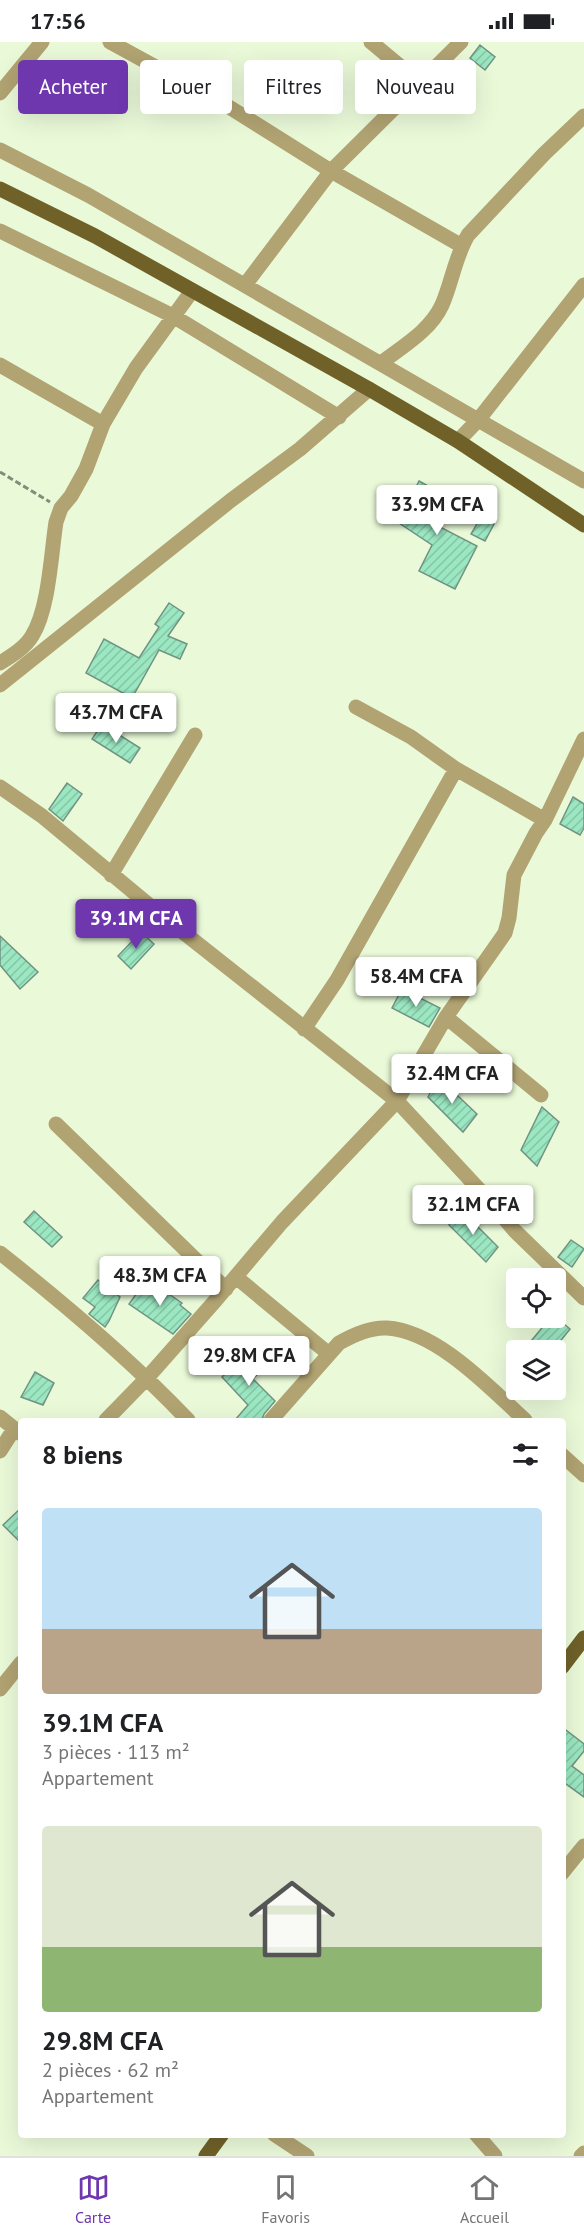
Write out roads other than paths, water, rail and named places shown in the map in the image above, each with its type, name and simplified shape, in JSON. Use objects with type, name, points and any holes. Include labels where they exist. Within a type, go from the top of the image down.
[{"type":"main road","points":[[0,189],[95,236],[369,389],[458,441],[584,525]]},
{"type":"main road","points":[[566,1662],[584,1638]]},
{"type":"main road","points":[[206,2156],[219,2138]]},
{"type":"street","points":[[0,93],[42,42]]},
{"type":"street","points":[[110,42],[229,107],[331,171],[462,246]]},
{"type":"street","points":[[371,42],[393,60]]},
{"type":"street","points":[[442,60],[461,42]]},
{"type":"street","points":[[245,285],[331,171],[387,114]]},
{"type":"street","points":[[381,363],[424,329],[433,319],[441,306],[468,235],[584,116]]},
{"type":"street","points":[[0,150],[88,195],[584,481]]},
{"type":"street","points":[[0,231],[173,316],[339,417]]},
{"type":"street","points":[[458,441],[479,419],[584,285]]},
{"type":"street","points":[[0,663],[19,651],[32,637],[41,616],[61,508],[86,469],[103,424],[136,368],[192,291]]},
{"type":"street","points":[[0,365],[103,424]]},
{"type":"street","points":[[3,677],[300,449],[369,389]]},
{"type":"street","points":[[356,707],[411,737],[456,769],[545,820]]},
{"type":"street","points":[[111,874],[195,735]]},
{"type":"street","points":[[107,1418],[147,1378],[282,1222],[397,1101],[446,1017],[505,933],[514,874],[545,820],[584,739]]},
{"type":"street","points":[[304,1029],[337,980],[456,769]]},
{"type":"street","points":[[0,787],[48,821],[304,1029],[397,1101],[514,1230],[584,1298]]},
{"type":"street","points":[[446,1017],[541,1095]]},
{"type":"street","points":[[56,1124],[231,1283],[329,1354]]},
{"type":"street","points":[[0,1253],[70,1308],[147,1378],[186,1418]]},
{"type":"street","points":[[273,1418],[339,1343],[352,1336],[386,1328],[406,1331],[427,1341],[456,1360],[523,1418]]},
{"type":"street","points":[[0,1418],[18,1432],[0,1451]]},
{"type":"street","points":[[566,1459],[584,1475]]},
{"type":"street","points":[[0,1689],[18,1667]]},
{"type":"street","points":[[566,1868],[584,1846]]},
{"type":"street","points":[[280,2138],[307,2156]]},
{"type":"street","points":[[479,2138],[495,2156]]},
{"type":"street","points":[[581,2156],[584,2153]]}]
